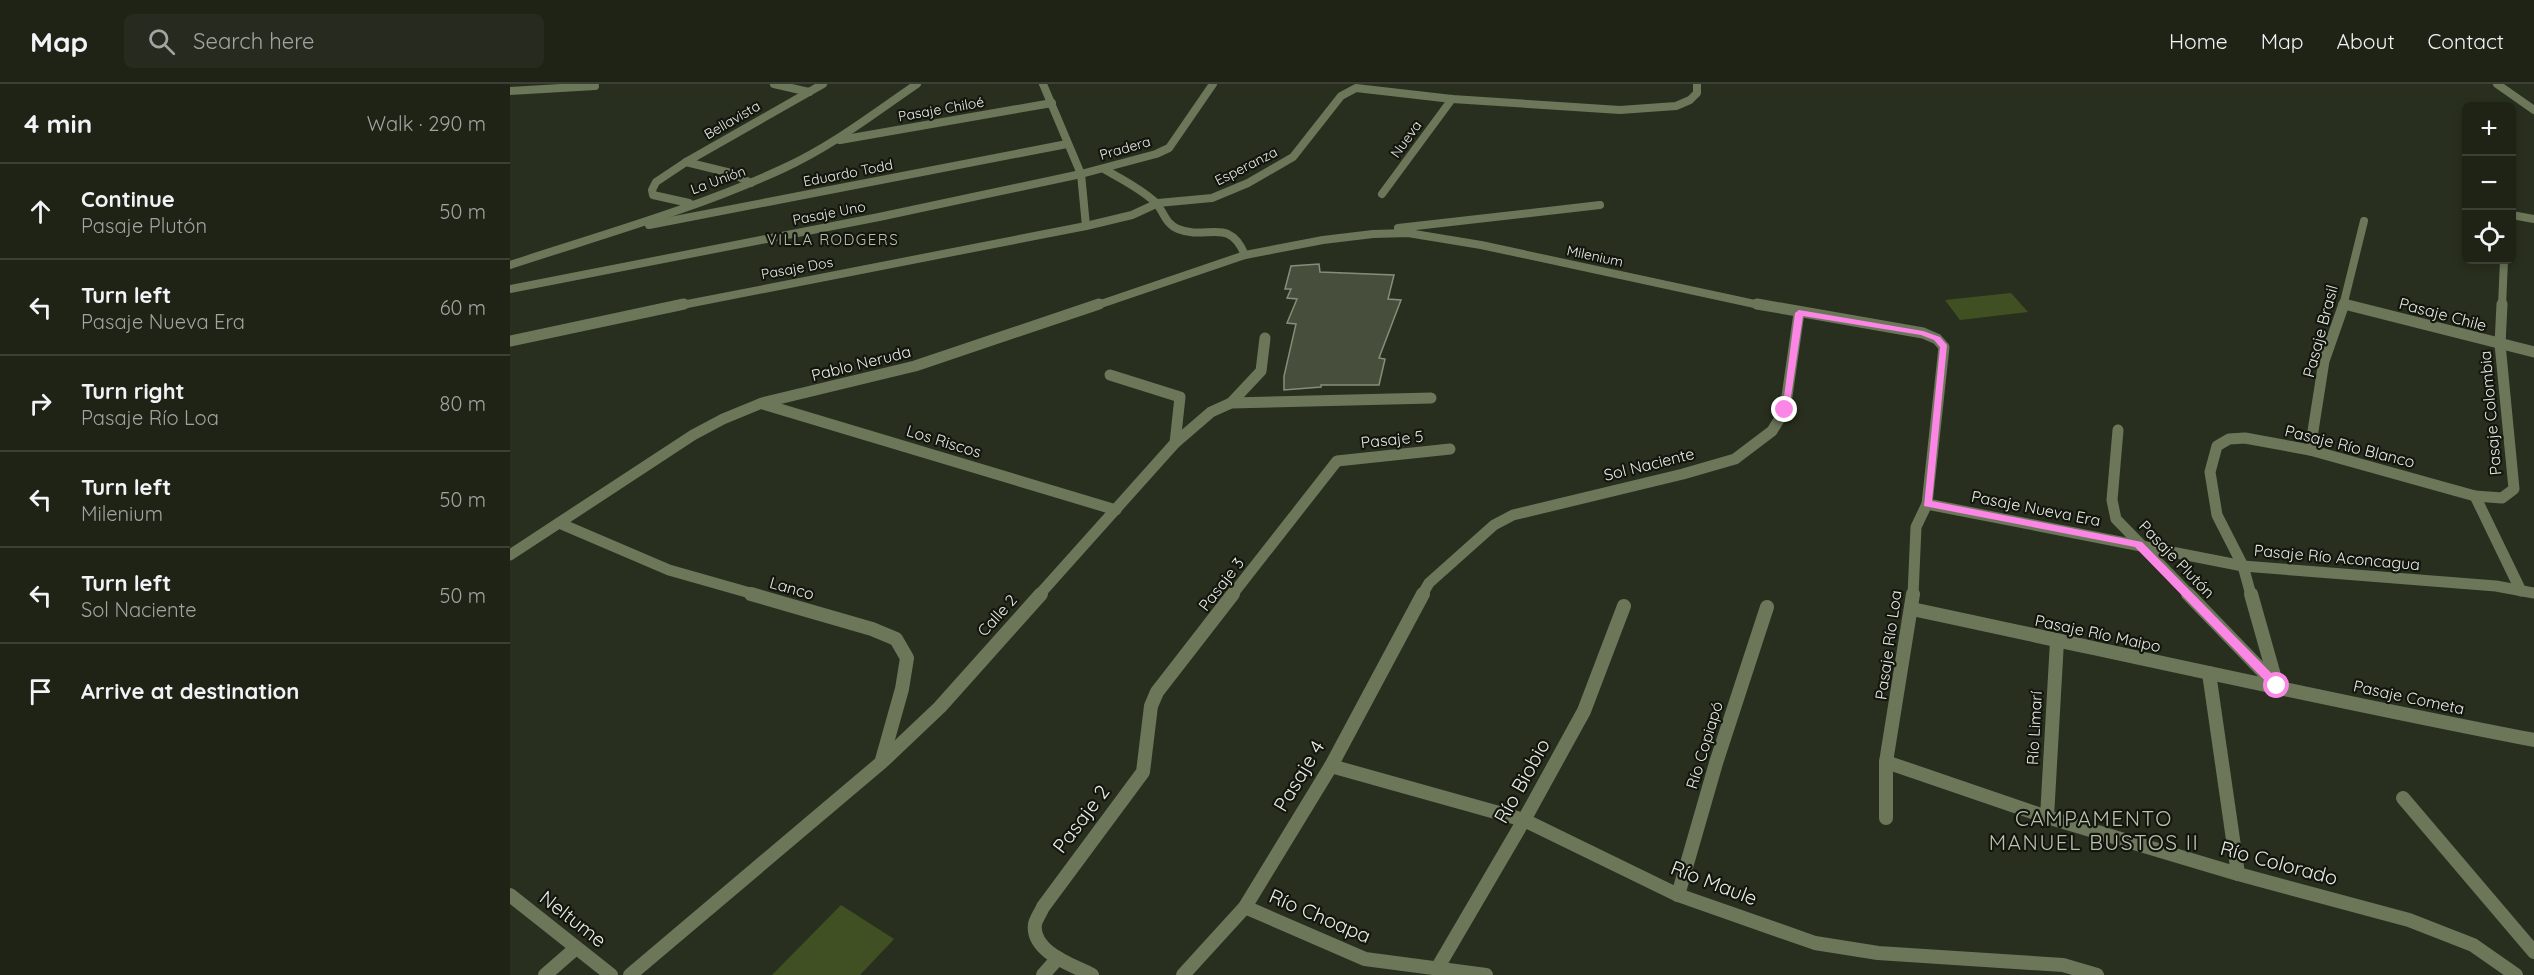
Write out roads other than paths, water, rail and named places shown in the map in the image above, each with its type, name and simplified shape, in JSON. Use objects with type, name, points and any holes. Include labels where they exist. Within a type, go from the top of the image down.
[{"type":"street","points":[[774,84],[809,92]]},
{"type":"street","name":"Bellavista","points":[[693,204],[653,195],[652,190],[657,182],[686,162],[823,84]]},
{"type":"street","name":"La Unión","points":[[510,265],[633,226],[783,169],[835,141],[917,84]]},
{"type":"street","points":[[1043,84],[1081,174],[1086,226]]},
{"type":"street","name":"Pradera","points":[[1081,174],[1169,148],[1213,84]]},
{"type":"street","name":"Esperanza","points":[[1158,203],[1212,198],[1248,183],[1293,157],[1341,96],[1357,86],[1452,99],[1650,110],[1676,106],[1690,100],[1697,93],[1697,84]]},
{"type":"street","points":[[2497,84],[2534,110]]},
{"type":"street","points":[[510,91],[594,86]]},
{"type":"street","name":"Nueva","points":[[1382,194],[1452,99]]},
{"type":"street","name":"Pasaje Chiloé","points":[[835,141],[1052,103]]},
{"type":"street","name":"Eduardo Todd","points":[[633,226],[656,225],[1067,144]]},
{"type":"street","name":"Bellavista","points":[[686,162],[743,177],[751,183]]},
{"type":"street","points":[[1104,169],[1158,203],[1168,223],[1182,231],[1226,233],[1235,236],[1241,241],[1245,255]]},
{"type":"street","name":"Pasaje Uno","points":[[510,290],[879,217],[1081,174]]},
{"type":"street","name":"Pasaje Dos","points":[[510,340],[770,286],[1086,226],[1132,215],[1158,203]]},
{"type":"street","points":[[1374,234],[1416,225],[1600,205]]},
{"type":"street","points":[[2516,216],[2534,219]]},
{"type":"street","name":"Pasaje Brasil","points":[[2310,450],[2324,361],[2344,304],[2364,221]]},
{"type":"street","name":"Milenium","points":[[1245,255],[1323,240],[1408,233],[1481,245],[1799,313],[1923,333],[1937,339]]},
{"type":"street","name":"Pablo Neruda","points":[[510,555],[693,435],[723,419],[762,403],[915,366],[1245,255]]},
{"type":"street","name":"Pasaje Colombia","points":[[2475,496],[2502,498],[2514,489],[2500,344],[2504,264]]},
{"type":"street","name":"Pasaje Chile","points":[[2344,304],[2534,352]]},
{"type":"street","name":"Sol Naciente","points":[[1428,583],[1494,525],[1514,515],[1683,474],[1734,459],[1772,431],[1785,410],[1799,313]]},
{"type":"street","points":[[1231,403],[1261,370],[1265,338]]},
{"type":"street","name":"Pasaje Río Loa","points":[[1886,818],[1886,762],[1912,609],[1916,527],[1927,504],[1944,347],[1937,339]]},
{"type":"street","points":[[1110,375],[1180,397],[1175,443]]},
{"type":"street","name":"Calle 2","points":[[630,975],[882,762],[939,707],[1175,443],[1211,412],[1231,403],[1431,398]]},
{"type":"street","name":"Los Riscos","points":[[762,403],[1116,510]]},
{"type":"street","name":"Pasaje Plutón","points":[[2118,430],[2112,500],[2116,519],[2277,686]]},
{"type":"street","name":"Pasaje Río Blanco","points":[[2243,566],[2217,515],[2210,472],[2217,446],[2229,440],[2245,438],[2310,450],[2475,496]]},
{"type":"street","name":"Pasaje 5","points":[[1338,461],[1450,449]]},
{"type":"street","name":"Pasaje 3","points":[[1148,735],[1151,705],[1157,692],[1338,461]]},
{"type":"street","name":"Pasaje Colombia","points":[[2475,496],[2528,592]]},
{"type":"street","name":"Pasaje Nueva Era","points":[[1927,504],[2138,544]]},
{"type":"street","name":"Lanco","points":[[559,523],[669,570],[872,628],[896,639],[907,658],[902,689],[882,762]]},
{"type":"street","name":"Pasaje Río Aconcagua","points":[[2138,544],[2243,566],[2496,586],[2528,592]]},
{"type":"street","points":[[2243,566],[2277,686]]},
{"type":"street","name":"Pasaje 4","points":[[1183,975],[1245,907],[1331,765],[1428,583]]},
{"type":"street","name":"Río Biobio","points":[[1438,967],[1524,820],[1584,711],[1624,606]]},
{"type":"street","name":"Río Copiapó","points":[[1678,895],[1716,763],[1767,607]]},
{"type":"street","name":"Pasaje Río Maipo","points":[[1912,609],[2277,686]]},
{"type":"street","name":"Río Limarí","points":[[2047,817],[2057,641]]},
{"type":"street","points":[[2209,673],[2238,874]]},
{"type":"street","name":"Pasaje Cometa","points":[[2277,686],[2382,711],[2534,740]]},
{"type":"street","name":"Pasaje 2","points":[[1058,958],[1039,943],[1035,925],[1043,906],[1143,772],[1148,735]]},
{"type":"street","name":"Río Colorado","points":[[1886,762],[2047,817],[2238,874],[2409,920],[2473,945],[2516,975]]},
{"type":"street","name":"Río Maule","points":[[1331,765],[1524,820],[1678,895],[1815,943],[1878,953],[2063,965],[2097,975]]},
{"type":"street","points":[[2403,798],[2534,952]]},
{"type":"street","name":"Neltume","points":[[510,895],[610,975]]},
{"type":"street","name":"Río Choapa","points":[[1245,907],[1365,959],[1486,975]]},
{"type":"street","points":[[544,975],[576,948]]},
{"type":"street","points":[[1044,975],[1058,958],[1092,975]]},
{"type":"district","name":"VILLA RODGERS","points":[[833,240]]},
{"type":"district","name":"CAMPAMENTO MANUEL BUSTOS II","points":[[2094,831]]}]
